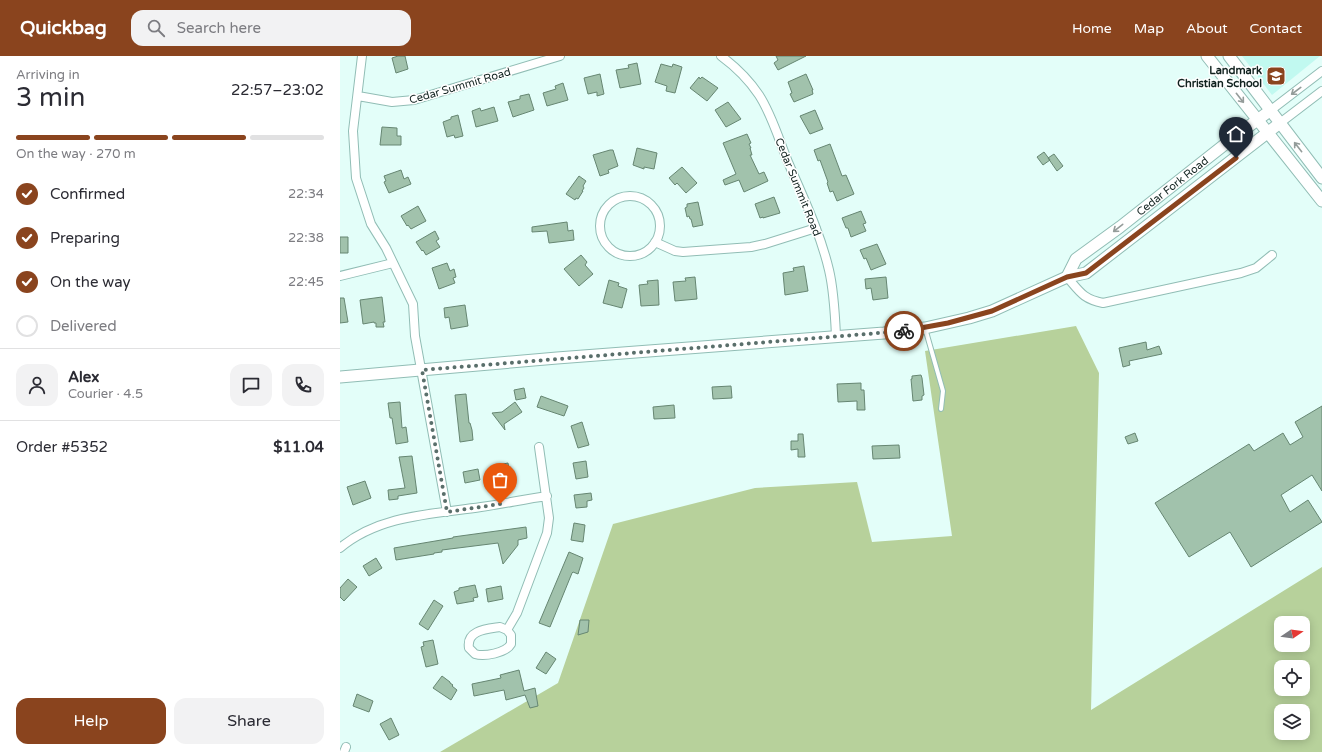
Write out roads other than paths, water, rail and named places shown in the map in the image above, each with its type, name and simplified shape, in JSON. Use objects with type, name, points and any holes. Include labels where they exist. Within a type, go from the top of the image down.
[{"type":"street","points":[[362,56],[353,131],[356,178],[371,224],[386,248],[413,304],[415,336],[447,512]]},
{"type":"street","name":"Cedar Summit Road","points":[[358,96],[392,102],[414,100],[560,56]]},
{"type":"street","name":"Cedar Summit Road","points":[[721,56],[734,65],[759,96],[816,228],[829,271],[836,336]]},
{"type":"street","points":[[1207,56],[1322,201]]},
{"type":"street","points":[[1229,56],[1322,178]]},
{"type":"street","name":"Cedar Fork Road","points":[[1067,277],[1076,259],[1322,71]]},
{"type":"street","name":"Cedar Fork Road","points":[[340,377],[925,328],[969,318],[992,311],[1067,277],[1086,273],[1322,91]]},
{"type":"street","points":[[628,196],[634,196],[647,200],[659,216],[660,230],[655,242],[646,252],[639,254],[626,256],[613,251],[604,241],[600,228],[600,221],[605,209],[615,200],[628,196]]},
{"type":"street","points":[[655,242],[675,251],[683,252],[737,248],[765,244],[816,228]]},
{"type":"street","points":[[1067,277],[1084,296],[1091,301],[1103,303],[1241,273],[1256,268],[1272,254]]},
{"type":"street","points":[[340,276],[393,263]]},
{"type":"street","points":[[507,630],[517,613],[546,540],[549,518],[539,447]]},
{"type":"street","points":[[340,548],[363,533],[388,522],[547,496]]},
{"type":"street","points":[[500,627],[507,630],[511,635],[512,640],[509,648],[506,650],[479,656],[471,652],[469,648],[469,640],[474,633],[500,627]]},
{"type":"lane","points":[[925,328],[943,391],[941,408]]},
{"type":"place","name":"Landmark Christian School","points":[[1276,76]]}]
